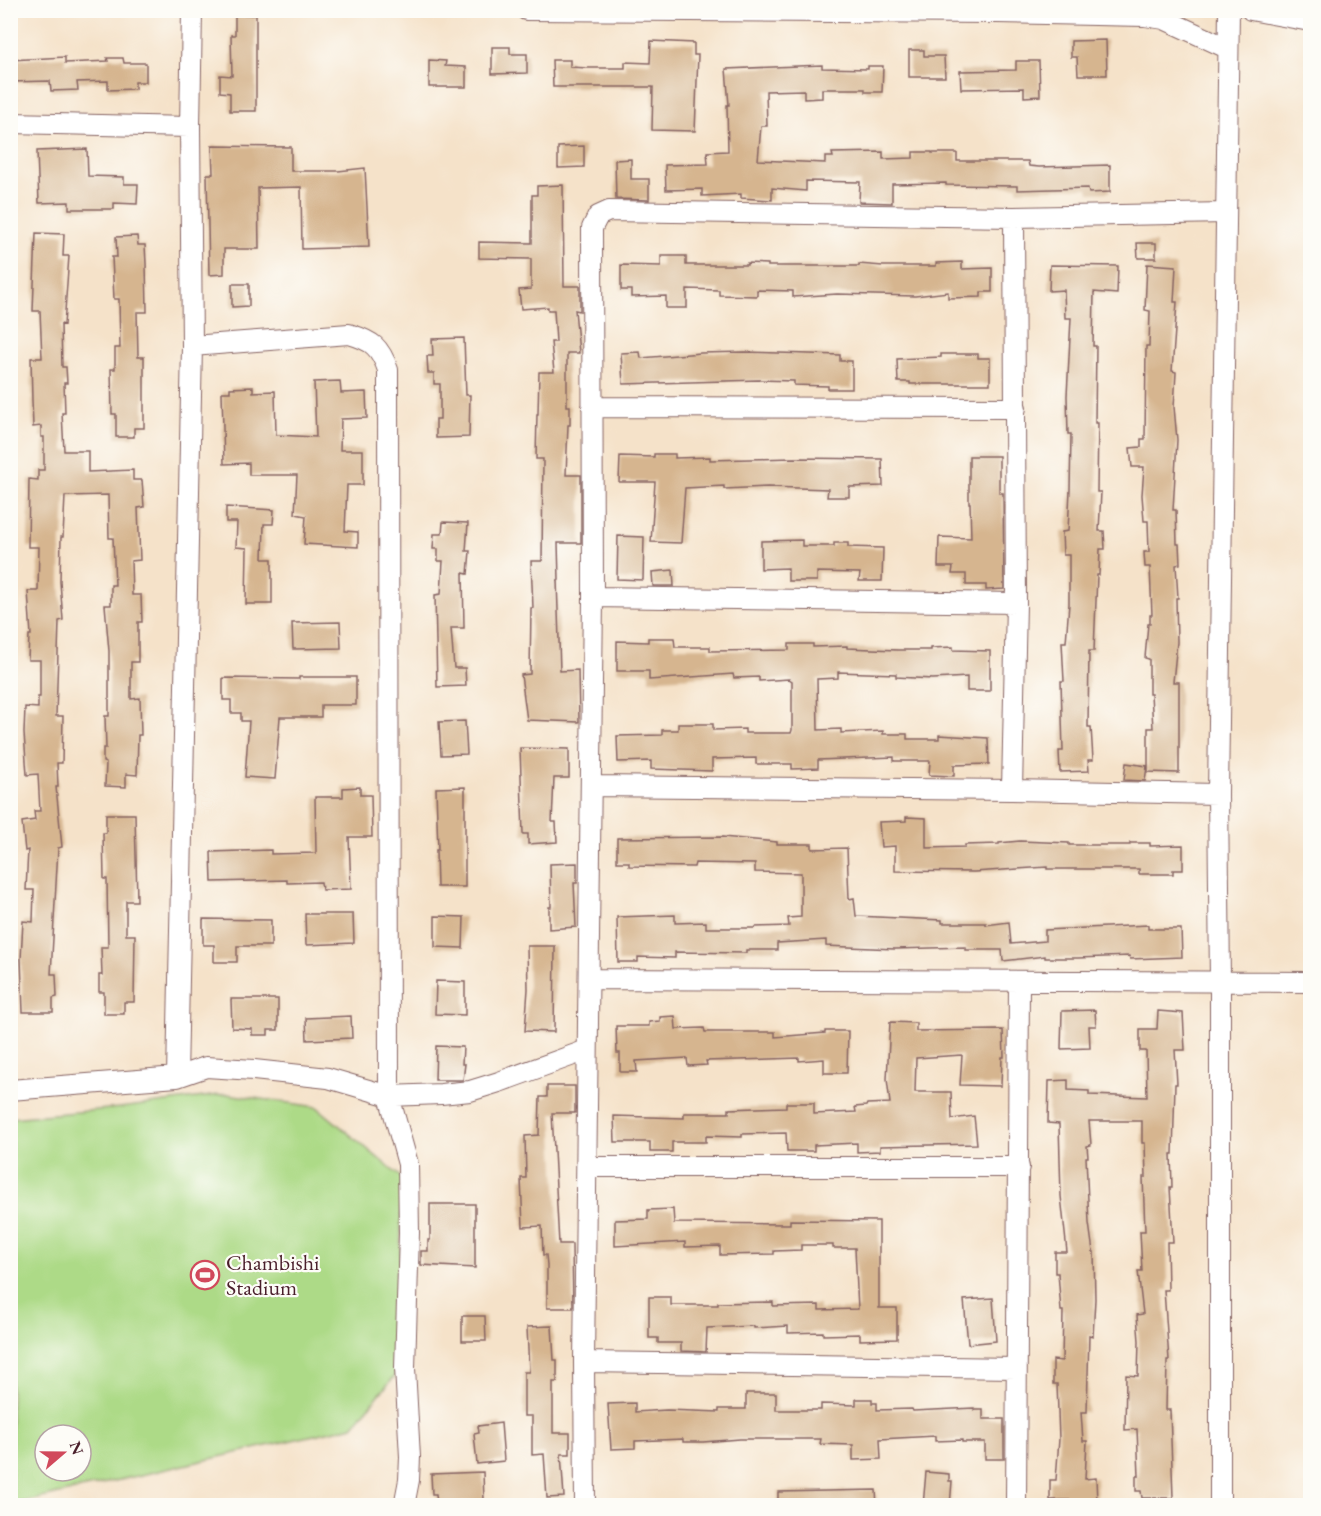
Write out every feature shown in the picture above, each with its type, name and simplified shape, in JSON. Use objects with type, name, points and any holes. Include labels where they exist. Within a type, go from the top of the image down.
[{"type":"street","points":[[177,1077],[192,346],[190,127],[192,10]]},
{"type":"street","points":[[526,10],[997,12],[1145,16],[1164,20],[1227,48]]},
{"type":"street","points":[[1220,1506],[1218,794],[1229,10]]},
{"type":"street","points":[[1251,10],[1306,24]]},
{"type":"street","points":[[10,123],[190,127]]},
{"type":"street","points":[[585,1506],[584,1362],[593,597],[592,228],[598,216],[609,211],[1014,217],[1226,213]]},
{"type":"street","points":[[1012,790],[1016,603],[1014,217]]},
{"type":"street","points":[[192,346],[349,334],[368,339],[382,353],[388,370],[389,1096],[408,1164],[409,1233],[405,1368],[410,1457],[409,1480],[404,1506]]},
{"type":"street","points":[[592,407],[1016,408]]},
{"type":"street","points":[[593,597],[1016,603]]},
{"type":"street","points":[[591,786],[1218,794]]},
{"type":"street","points":[[589,979],[1311,982]]},
{"type":"street","points":[[1016,1506],[1019,981]]},
{"type":"street","points":[[10,1090],[177,1077],[206,1067],[328,1078],[389,1096],[441,1094],[470,1091],[587,1050]]},
{"type":"street","points":[[587,1167],[1019,1167]]},
{"type":"street","points":[[584,1362],[1016,1368]]},
{"type":"green space","name":"Chambishi Stadium","points":[[227,1094],[317,1107],[402,1178],[398,1372],[353,1426],[11,1505],[11,1118],[120,1108]]},
{"type":"building","points":[[235,14],[256,15],[256,111],[230,111],[230,93],[220,92],[220,75],[232,76],[231,35],[235,35]]},
{"type":"building","points":[[1106,40],[1107,75],[1078,75],[1077,57],[1071,57],[1071,41]]},
{"type":"building","points":[[651,41],[694,43],[694,55],[698,55],[695,131],[652,130],[653,87],[553,87],[552,60],[570,60],[570,67],[625,68],[625,62],[650,63]]},
{"type":"building","points":[[492,47],[510,47],[510,54],[527,54],[527,73],[492,74]]},
{"type":"building","points":[[909,50],[924,50],[924,56],[944,56],[945,77],[909,77]]},
{"type":"building","points":[[65,57],[65,63],[123,58],[124,63],[146,63],[146,82],[135,82],[135,89],[108,90],[108,81],[77,82],[78,90],[51,91],[50,81],[10,82],[10,60]]},
{"type":"building","points":[[429,60],[446,61],[445,66],[466,67],[466,87],[429,87]]},
{"type":"building","points":[[1016,61],[1039,61],[1040,96],[1024,97],[1024,88],[961,89],[960,71],[1016,70]]},
{"type":"building","points":[[822,65],[822,68],[868,69],[868,66],[883,66],[882,92],[865,92],[865,89],[822,89],[822,98],[804,99],[804,90],[766,91],[767,126],[761,126],[758,160],[825,163],[825,157],[833,157],[832,153],[883,152],[883,159],[913,158],[913,152],[932,152],[957,153],[957,161],[1028,161],[1029,166],[1039,167],[1110,165],[1110,192],[1089,193],[1088,188],[1017,190],[1017,186],[946,185],[946,183],[892,184],[892,203],[859,202],[860,182],[806,181],[806,191],[772,188],[772,200],[741,198],[741,194],[702,196],[702,189],[666,190],[665,165],[708,164],[707,152],[728,151],[727,105],[729,105],[726,69]]},
{"type":"building","points":[[212,146],[291,147],[291,171],[338,171],[365,168],[369,247],[302,249],[301,187],[258,188],[259,249],[224,249],[224,274],[209,275],[207,174],[213,174]]},
{"type":"building","points":[[584,146],[584,167],[558,168],[558,147]]},
{"type":"building","points":[[87,149],[88,176],[124,177],[124,184],[138,184],[137,204],[114,203],[114,209],[69,209],[69,202],[39,203],[37,151]]},
{"type":"building","points":[[631,159],[631,179],[649,179],[649,200],[616,199],[615,160]]},
{"type":"building","points":[[563,185],[564,286],[580,286],[580,311],[575,310],[579,353],[567,353],[567,406],[570,406],[570,425],[568,425],[566,475],[581,475],[581,543],[558,543],[559,580],[557,580],[560,671],[578,670],[579,722],[527,720],[521,675],[530,674],[531,608],[533,608],[531,561],[542,561],[543,459],[536,459],[539,372],[554,372],[551,342],[556,342],[554,310],[548,310],[548,307],[521,309],[519,290],[531,289],[531,259],[479,258],[479,242],[532,243],[532,195],[537,195],[537,186]]},
{"type":"building","points":[[36,233],[64,234],[63,256],[69,256],[64,325],[61,324],[62,367],[66,367],[67,383],[64,383],[65,413],[62,413],[64,451],[88,451],[88,472],[133,470],[133,480],[142,480],[144,507],[138,508],[140,560],[131,561],[132,595],[141,595],[142,622],[138,622],[138,662],[131,662],[131,699],[140,698],[141,735],[138,735],[137,775],[126,774],[126,787],[105,786],[106,763],[103,762],[103,748],[106,748],[105,716],[109,716],[109,651],[105,605],[111,605],[111,585],[115,585],[113,538],[109,538],[108,495],[65,496],[60,582],[63,620],[59,621],[56,716],[63,716],[62,763],[57,763],[58,787],[56,787],[62,847],[58,848],[51,974],[56,974],[57,997],[53,998],[53,1012],[23,1012],[21,959],[23,921],[33,922],[34,890],[26,890],[28,850],[25,851],[22,822],[35,820],[34,811],[40,811],[38,774],[27,775],[24,733],[25,707],[38,708],[38,697],[40,697],[40,660],[28,660],[29,635],[31,635],[28,591],[38,591],[39,547],[28,547],[29,479],[38,480],[38,470],[44,470],[44,437],[41,437],[41,426],[33,427],[32,400],[31,358],[42,358],[40,311],[33,311]]},
{"type":"building","points":[[137,236],[138,245],[145,245],[146,264],[147,312],[137,312],[138,357],[144,357],[144,428],[134,428],[134,437],[116,437],[116,414],[112,414],[111,369],[115,369],[115,348],[120,348],[119,299],[114,299],[112,257],[117,257],[116,237]]},
{"type":"building","points":[[1137,243],[1156,243],[1156,258],[1138,258]]},
{"type":"building","points":[[661,256],[686,256],[686,265],[747,265],[747,263],[768,264],[768,266],[859,266],[859,264],[936,266],[936,263],[962,262],[962,269],[992,268],[992,292],[981,292],[981,297],[948,298],[948,292],[915,296],[837,294],[793,297],[793,291],[757,290],[757,296],[719,295],[719,290],[687,289],[687,308],[666,308],[666,296],[631,297],[631,290],[621,290],[621,265],[661,266]]},
{"type":"building","points":[[1147,264],[1176,266],[1174,302],[1177,302],[1172,371],[1176,372],[1174,407],[1177,440],[1173,510],[1176,510],[1180,564],[1176,565],[1177,642],[1173,682],[1179,682],[1179,773],[1148,772],[1148,728],[1153,728],[1151,694],[1149,694],[1149,659],[1145,658],[1148,624],[1150,624],[1150,615],[1152,615],[1150,567],[1145,567],[1144,552],[1149,552],[1148,521],[1144,521],[1142,495],[1144,467],[1132,467],[1130,448],[1141,447],[1141,439],[1145,439],[1146,346],[1149,346],[1150,311],[1145,310]]},
{"type":"building","points":[[1050,265],[1118,266],[1117,294],[1094,292],[1095,423],[1098,423],[1097,492],[1101,492],[1099,531],[1104,531],[1105,549],[1100,549],[1099,575],[1097,575],[1094,651],[1089,651],[1088,727],[1091,727],[1093,760],[1088,760],[1089,771],[1060,772],[1059,751],[1063,751],[1062,642],[1066,642],[1069,604],[1069,555],[1063,555],[1062,532],[1068,531],[1070,490],[1071,434],[1068,434],[1067,396],[1071,318],[1065,318],[1064,290],[1049,291]]},
{"type":"building","points":[[232,284],[249,284],[249,306],[232,307]]},
{"type":"building","points":[[464,338],[466,395],[470,395],[469,437],[436,438],[436,419],[440,419],[440,384],[434,384],[434,373],[428,373],[427,356],[433,356],[432,339]]},
{"type":"building","points":[[640,352],[641,358],[745,352],[840,355],[840,361],[852,361],[852,389],[794,385],[794,381],[759,380],[623,384],[621,353]]},
{"type":"building","points":[[941,354],[978,354],[978,358],[990,358],[990,384],[898,382],[897,359],[941,357]]},
{"type":"building","points":[[340,381],[341,393],[366,392],[367,418],[341,419],[340,450],[363,450],[363,485],[347,485],[345,531],[358,532],[358,547],[304,544],[306,516],[295,514],[297,475],[249,475],[249,463],[224,464],[222,392],[230,392],[230,388],[253,387],[253,392],[275,391],[276,435],[316,437],[314,382]]},
{"type":"building","points":[[654,454],[675,454],[675,458],[710,457],[710,460],[882,459],[883,486],[849,487],[849,497],[827,497],[828,489],[768,487],[724,489],[724,486],[685,488],[681,543],[651,542],[655,482],[619,482],[620,456],[654,457]]},
{"type":"building","points":[[969,456],[999,456],[999,493],[1003,493],[1004,589],[986,590],[986,585],[966,585],[966,574],[952,574],[953,567],[938,567],[939,537],[971,538]]},
{"type":"building","points":[[226,507],[274,510],[273,524],[264,524],[263,559],[272,559],[272,604],[246,604],[247,548],[236,547],[237,522],[226,522]]},
{"type":"building","points":[[443,522],[468,523],[466,551],[470,551],[468,574],[463,573],[464,628],[451,628],[454,668],[465,668],[466,686],[437,687],[435,595],[441,594],[443,561],[438,561],[438,549],[433,549],[434,534],[442,534]]},
{"type":"building","points":[[618,536],[644,537],[643,580],[617,579]]},
{"type":"building","points":[[802,540],[802,546],[834,546],[834,543],[848,543],[848,547],[883,548],[882,581],[859,581],[860,573],[817,572],[817,581],[788,581],[788,568],[761,569],[761,541]]},
{"type":"building","points":[[673,570],[674,586],[653,586],[652,572]]},
{"type":"building","points":[[340,622],[341,648],[293,649],[292,623]]},
{"type":"building","points":[[648,638],[674,638],[675,647],[710,647],[710,651],[789,650],[789,644],[813,644],[813,647],[847,646],[847,648],[931,650],[931,648],[953,647],[953,650],[990,651],[990,691],[967,691],[967,677],[933,679],[896,677],[896,674],[838,672],[838,678],[817,679],[818,730],[841,729],[841,733],[883,731],[883,734],[907,734],[907,739],[939,739],[939,735],[988,738],[989,764],[954,765],[954,776],[929,775],[930,761],[894,761],[894,757],[818,760],[818,768],[792,769],[792,764],[756,764],[756,758],[712,759],[712,771],[651,769],[651,761],[618,762],[617,736],[662,735],[662,730],[678,730],[678,724],[713,724],[713,730],[745,729],[745,733],[791,733],[792,730],[792,681],[789,679],[759,681],[759,677],[734,678],[733,674],[649,680],[649,671],[617,671],[617,641],[648,642]]},
{"type":"building","points":[[299,677],[356,677],[356,705],[321,705],[321,717],[280,717],[275,779],[245,777],[249,721],[241,721],[241,713],[231,713],[231,700],[223,700],[223,678],[299,679]]},
{"type":"building","points":[[465,721],[467,754],[441,755],[439,722]]},
{"type":"building","points":[[520,748],[569,749],[569,778],[554,778],[552,822],[556,822],[557,842],[528,844],[528,834],[523,834]]},
{"type":"building","points":[[1126,763],[1147,766],[1145,781],[1124,780]]},
{"type":"building","points":[[360,787],[360,795],[371,795],[372,837],[349,837],[351,889],[322,890],[321,882],[287,883],[287,880],[212,882],[211,852],[271,850],[271,854],[316,853],[315,797],[343,797],[343,788]]},
{"type":"building","points":[[465,787],[465,887],[437,887],[436,788]]},
{"type":"building","points":[[106,814],[135,814],[137,901],[126,901],[126,935],[135,935],[134,1002],[124,1002],[124,1014],[104,1014],[104,992],[99,992],[99,975],[102,975],[101,947],[108,947],[107,879],[104,879],[103,833],[106,833]]},
{"type":"building","points":[[906,817],[926,818],[926,848],[965,847],[965,845],[1020,841],[1069,843],[1069,845],[1150,843],[1150,846],[1183,845],[1183,870],[1173,870],[1173,874],[1139,874],[1139,869],[1047,869],[1047,867],[974,872],[895,871],[895,846],[881,847],[879,822],[906,821]]},
{"type":"building","points":[[722,837],[777,842],[777,844],[812,844],[812,849],[847,848],[849,899],[854,898],[856,916],[942,920],[942,923],[986,923],[986,925],[1009,922],[1011,944],[1045,941],[1045,930],[1148,925],[1148,929],[1181,929],[1182,957],[1130,959],[1129,956],[1045,958],[1045,956],[1003,961],[1002,950],[966,950],[966,947],[895,949],[826,946],[826,940],[777,943],[777,950],[746,950],[746,953],[675,952],[675,958],[638,957],[638,962],[618,962],[617,917],[675,915],[675,923],[706,922],[706,928],[755,928],[789,926],[788,918],[801,917],[801,873],[755,872],[755,864],[695,863],[694,867],[629,866],[629,862],[617,862],[617,838]]},
{"type":"building","points":[[577,863],[577,883],[574,883],[576,927],[549,929],[550,864]]},
{"type":"building","points":[[305,914],[353,914],[354,943],[306,945]]},
{"type":"building","points":[[435,916],[464,917],[463,948],[435,947]]},
{"type":"building","points":[[203,919],[271,920],[271,946],[237,946],[237,962],[214,962],[214,945],[203,945]]},
{"type":"building","points":[[527,946],[555,946],[554,1032],[525,1031],[528,989]]},
{"type":"building","points":[[436,981],[465,982],[465,1015],[435,1014]]},
{"type":"building","points":[[231,999],[278,999],[278,1030],[268,1030],[268,1035],[252,1035],[252,1029],[232,1028]]},
{"type":"building","points":[[1095,1010],[1096,1026],[1089,1026],[1090,1048],[1061,1049],[1062,1011]]},
{"type":"building","points":[[1158,1011],[1183,1013],[1185,1050],[1175,1050],[1177,1084],[1175,1084],[1173,1154],[1171,1154],[1172,1187],[1170,1187],[1173,1242],[1167,1242],[1168,1290],[1164,1290],[1169,1360],[1167,1360],[1166,1410],[1170,1410],[1173,1498],[1142,1498],[1141,1491],[1136,1491],[1136,1476],[1139,1476],[1137,1429],[1125,1430],[1126,1375],[1138,1376],[1137,1315],[1143,1314],[1138,1271],[1142,1271],[1140,1231],[1145,1231],[1143,1177],[1146,1177],[1142,1121],[1089,1121],[1091,1145],[1087,1146],[1088,1157],[1086,1157],[1089,1223],[1094,1252],[1095,1299],[1093,1336],[1089,1335],[1087,1412],[1081,1412],[1083,1441],[1087,1441],[1085,1479],[1096,1478],[1097,1503],[1081,1504],[1081,1500],[1050,1500],[1050,1480],[1056,1480],[1059,1439],[1057,1384],[1053,1384],[1053,1360],[1062,1361],[1063,1311],[1061,1311],[1058,1273],[1055,1273],[1055,1252],[1067,1252],[1061,1196],[1059,1124],[1048,1123],[1049,1081],[1068,1080],[1068,1090],[1089,1091],[1089,1095],[1147,1097],[1146,1051],[1140,1051],[1140,1029],[1157,1029]]},
{"type":"building","points":[[351,1016],[352,1038],[307,1040],[306,1018]]},
{"type":"building","points":[[675,1016],[676,1029],[704,1028],[705,1032],[775,1032],[775,1037],[825,1033],[825,1031],[848,1031],[847,1073],[824,1073],[824,1059],[799,1061],[799,1058],[706,1061],[707,1065],[688,1066],[687,1058],[636,1061],[637,1072],[620,1072],[616,1026],[649,1026],[649,1022],[660,1021],[660,1017]]},
{"type":"building","points":[[890,1022],[916,1023],[916,1031],[1003,1030],[1004,1057],[1002,1057],[1001,1086],[960,1085],[962,1055],[916,1058],[915,1092],[951,1092],[952,1119],[974,1116],[977,1144],[880,1146],[880,1151],[857,1152],[857,1143],[814,1145],[814,1151],[787,1151],[786,1133],[742,1134],[742,1137],[706,1136],[706,1142],[672,1142],[672,1152],[650,1152],[650,1142],[615,1142],[614,1116],[684,1118],[684,1113],[729,1113],[729,1109],[786,1107],[786,1103],[814,1103],[814,1114],[856,1112],[855,1107],[890,1103],[887,1079]]},
{"type":"building","points":[[436,1046],[463,1047],[462,1064],[465,1064],[463,1080],[435,1080]]},
{"type":"building","points":[[547,1086],[575,1086],[575,1113],[552,1113],[559,1244],[572,1244],[573,1308],[547,1308],[547,1265],[546,1255],[543,1255],[542,1226],[523,1227],[521,1178],[526,1178],[525,1136],[539,1135],[540,1097],[547,1097]]},
{"type":"building","points":[[430,1204],[475,1204],[475,1268],[421,1265],[421,1251],[428,1251],[428,1240],[430,1240]]},
{"type":"building","points":[[673,1209],[674,1223],[790,1224],[790,1220],[879,1221],[879,1308],[897,1308],[897,1339],[860,1340],[860,1334],[788,1333],[788,1326],[707,1328],[706,1352],[681,1351],[681,1343],[658,1343],[658,1338],[649,1338],[649,1297],[671,1297],[671,1305],[773,1302],[773,1306],[819,1305],[819,1310],[858,1309],[855,1248],[801,1245],[801,1250],[774,1251],[774,1254],[720,1255],[720,1246],[685,1247],[685,1242],[615,1246],[615,1220],[648,1219],[648,1210]]},
{"type":"building","points":[[993,1298],[996,1341],[968,1344],[964,1300]]},
{"type":"building","points":[[462,1316],[485,1316],[486,1341],[462,1341]]},
{"type":"building","points":[[552,1326],[554,1360],[557,1360],[557,1382],[553,1382],[553,1433],[570,1433],[570,1454],[561,1454],[564,1497],[547,1498],[544,1454],[532,1455],[532,1416],[524,1416],[524,1372],[529,1372],[527,1327]]},
{"type":"building","points":[[746,1393],[776,1393],[776,1410],[821,1410],[821,1404],[856,1405],[856,1399],[872,1399],[872,1403],[877,1403],[877,1410],[974,1408],[974,1410],[983,1410],[983,1419],[1004,1419],[1004,1459],[985,1459],[985,1442],[935,1441],[935,1436],[880,1439],[881,1459],[853,1460],[853,1445],[820,1444],[821,1439],[635,1441],[635,1448],[611,1449],[608,1404],[635,1403],[635,1412],[667,1410],[719,1412],[719,1409],[746,1409]]},
{"type":"building","points":[[501,1423],[504,1461],[477,1464],[474,1434],[479,1433],[478,1426]]},
{"type":"building","points":[[483,1472],[484,1501],[461,1502],[461,1506],[437,1504],[436,1494],[432,1494],[431,1474]]},
{"type":"building","points":[[926,1472],[949,1474],[949,1481],[952,1481],[950,1506],[923,1506]]},
{"type":"building","points":[[876,1490],[877,1506],[778,1506],[778,1492]]},
{"type":"place","name":"Chambishi Stadium","points":[[205,1275]]}]
